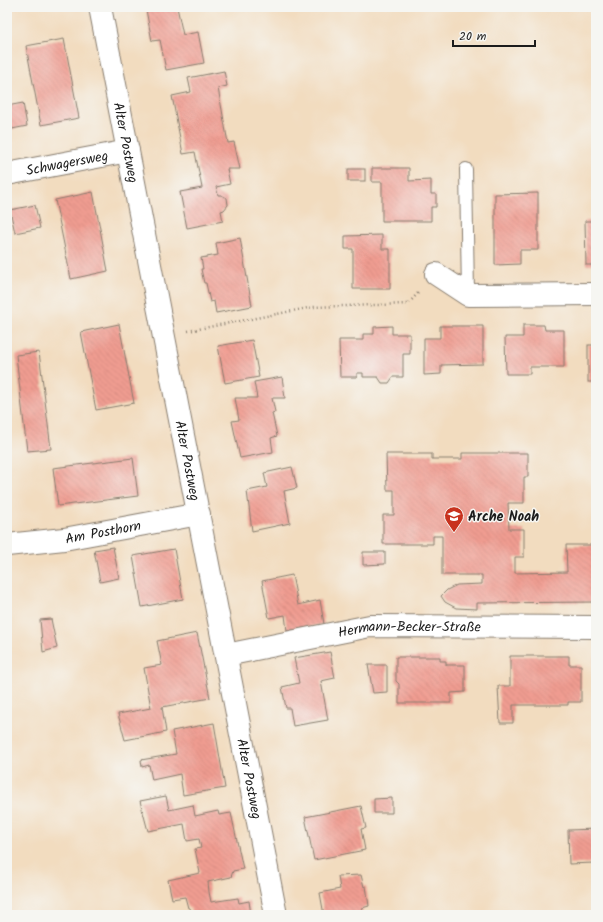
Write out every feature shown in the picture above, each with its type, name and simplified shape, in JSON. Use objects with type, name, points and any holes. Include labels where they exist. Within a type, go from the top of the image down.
[{"type":"street","name":"Alter Postweg","points":[[100,7],[276,915]]},
{"type":"street","name":"Schwagersweg","points":[[7,174],[128,151]]},
{"type":"street","points":[[436,274],[468,294],[596,294]]},
{"type":"street","name":"Am Posthorn","points":[[7,545],[64,539],[199,514]]},
{"type":"street","name":"Hermann-Becker-Straße","points":[[226,655],[370,626],[596,627]]},
{"type":"lane","points":[[466,169],[468,294]]},
{"type":"path","points":[[164,336],[313,307],[408,304],[436,274]]},
{"type":"building","points":[[161,7],[177,7],[183,35],[198,32],[204,63],[166,70],[160,40],[152,41],[146,10]]},
{"type":"building","points":[[64,39],[79,118],[41,125],[26,46]]},
{"type":"building","points":[[224,71],[227,86],[218,88],[228,143],[234,142],[240,169],[227,169],[230,184],[216,187],[218,195],[227,198],[228,205],[221,211],[223,221],[187,228],[180,192],[202,188],[195,152],[183,154],[172,96],[191,92],[188,78]]},
{"type":"building","points":[[23,103],[27,126],[7,130],[7,106]]},
{"type":"building","points":[[372,168],[409,168],[409,181],[431,180],[431,194],[436,194],[436,207],[431,207],[431,221],[382,221],[382,182],[372,182]]},
{"type":"building","points":[[348,169],[365,169],[365,181],[348,181]]},
{"type":"building","points":[[93,192],[108,271],[71,279],[55,200]]},
{"type":"building","points":[[538,193],[538,250],[520,250],[520,264],[495,265],[495,194]]},
{"type":"building","points":[[35,205],[40,228],[15,233],[10,210]]},
{"type":"building","points":[[585,221],[596,221],[596,265],[586,265]]},
{"type":"building","points":[[382,235],[382,249],[390,249],[390,289],[353,289],[353,249],[345,249],[345,236]]},
{"type":"building","points":[[240,238],[252,306],[216,313],[214,301],[210,302],[206,283],[204,283],[201,269],[203,269],[201,258],[218,255],[216,243]]},
{"type":"building","points":[[119,324],[134,403],[96,410],[81,332]]},
{"type":"building","points":[[523,325],[544,325],[545,330],[564,330],[564,367],[530,367],[530,374],[506,374],[505,337],[523,337]]},
{"type":"building","points":[[392,326],[392,334],[410,334],[410,354],[403,354],[403,377],[393,377],[389,383],[382,383],[378,377],[363,377],[363,373],[357,373],[357,377],[340,377],[339,340],[363,340],[363,334],[374,334],[374,327]]},
{"type":"building","points":[[440,326],[483,326],[483,364],[441,365],[441,374],[424,375],[424,338],[440,338]]},
{"type":"building","points":[[252,340],[259,377],[225,383],[218,346]]},
{"type":"building","points":[[588,345],[596,345],[596,382],[588,382]]},
{"type":"building","points":[[39,352],[51,449],[27,451],[16,355]]},
{"type":"building","points":[[282,377],[285,398],[272,398],[275,412],[272,413],[277,436],[271,438],[273,452],[240,458],[232,421],[239,420],[235,398],[257,398],[254,382]]},
{"type":"building","name":"Arche Noah","points":[[462,453],[528,453],[528,477],[524,477],[524,503],[508,503],[509,529],[524,529],[524,557],[515,557],[515,573],[567,572],[566,545],[596,545],[596,602],[477,603],[477,609],[456,608],[445,602],[441,596],[447,590],[457,585],[482,584],[482,575],[442,575],[442,536],[433,536],[433,544],[383,544],[383,515],[394,515],[394,490],[387,490],[386,454],[432,454],[432,459],[462,459]]},
{"type":"building","points":[[133,458],[138,496],[58,506],[53,468]]},
{"type":"building","points":[[292,467],[297,488],[284,491],[290,523],[252,531],[247,491],[267,487],[264,473]]},
{"type":"building","points":[[113,547],[119,578],[100,582],[94,550]]},
{"type":"building","points":[[174,549],[183,599],[142,607],[133,556]]},
{"type":"building","points":[[363,552],[385,552],[385,564],[363,565]]},
{"type":"building","points":[[292,575],[298,605],[320,600],[324,624],[287,631],[285,615],[269,618],[262,581]]},
{"type":"building","points":[[51,619],[57,648],[43,652],[40,620]]},
{"type":"building","points":[[197,633],[210,698],[162,707],[166,732],[125,740],[118,714],[151,708],[144,668],[162,665],[157,641]]},
{"type":"building","points":[[330,652],[335,678],[321,681],[328,720],[293,726],[290,708],[286,708],[282,687],[299,683],[294,658]]},
{"type":"building","points":[[510,656],[569,656],[569,665],[581,665],[581,702],[568,702],[568,705],[513,705],[513,723],[500,723],[498,686],[510,686]]},
{"type":"building","points":[[596,656],[596,704],[593,704],[594,657]]},
{"type":"building","points":[[396,657],[440,657],[440,661],[446,661],[446,665],[465,665],[465,692],[451,693],[451,703],[399,703],[399,684],[396,681]]},
{"type":"building","points":[[368,665],[387,665],[387,692],[373,693]]},
{"type":"building","points":[[214,723],[225,788],[183,795],[180,774],[152,780],[149,765],[142,767],[141,760],[176,754],[172,731]]},
{"type":"building","points":[[166,796],[169,810],[193,805],[195,816],[218,811],[219,815],[231,813],[243,869],[233,871],[231,877],[208,882],[209,892],[211,902],[238,898],[239,903],[249,901],[251,915],[192,915],[185,897],[172,899],[168,880],[200,873],[195,849],[201,848],[199,839],[187,841],[184,824],[148,831],[140,801]]},
{"type":"building","points":[[392,798],[392,813],[374,813],[374,799]]},
{"type":"building","points":[[361,806],[366,828],[361,829],[365,850],[314,860],[305,817]]},
{"type":"building","points":[[596,829],[596,852],[594,853],[594,863],[569,864],[568,830]]},
{"type":"building","points":[[361,875],[364,887],[366,886],[369,906],[362,908],[363,915],[324,915],[320,893],[340,889],[338,876]]},
{"type":"place","name":"Arche Noah","points":[[454,533]]}]
